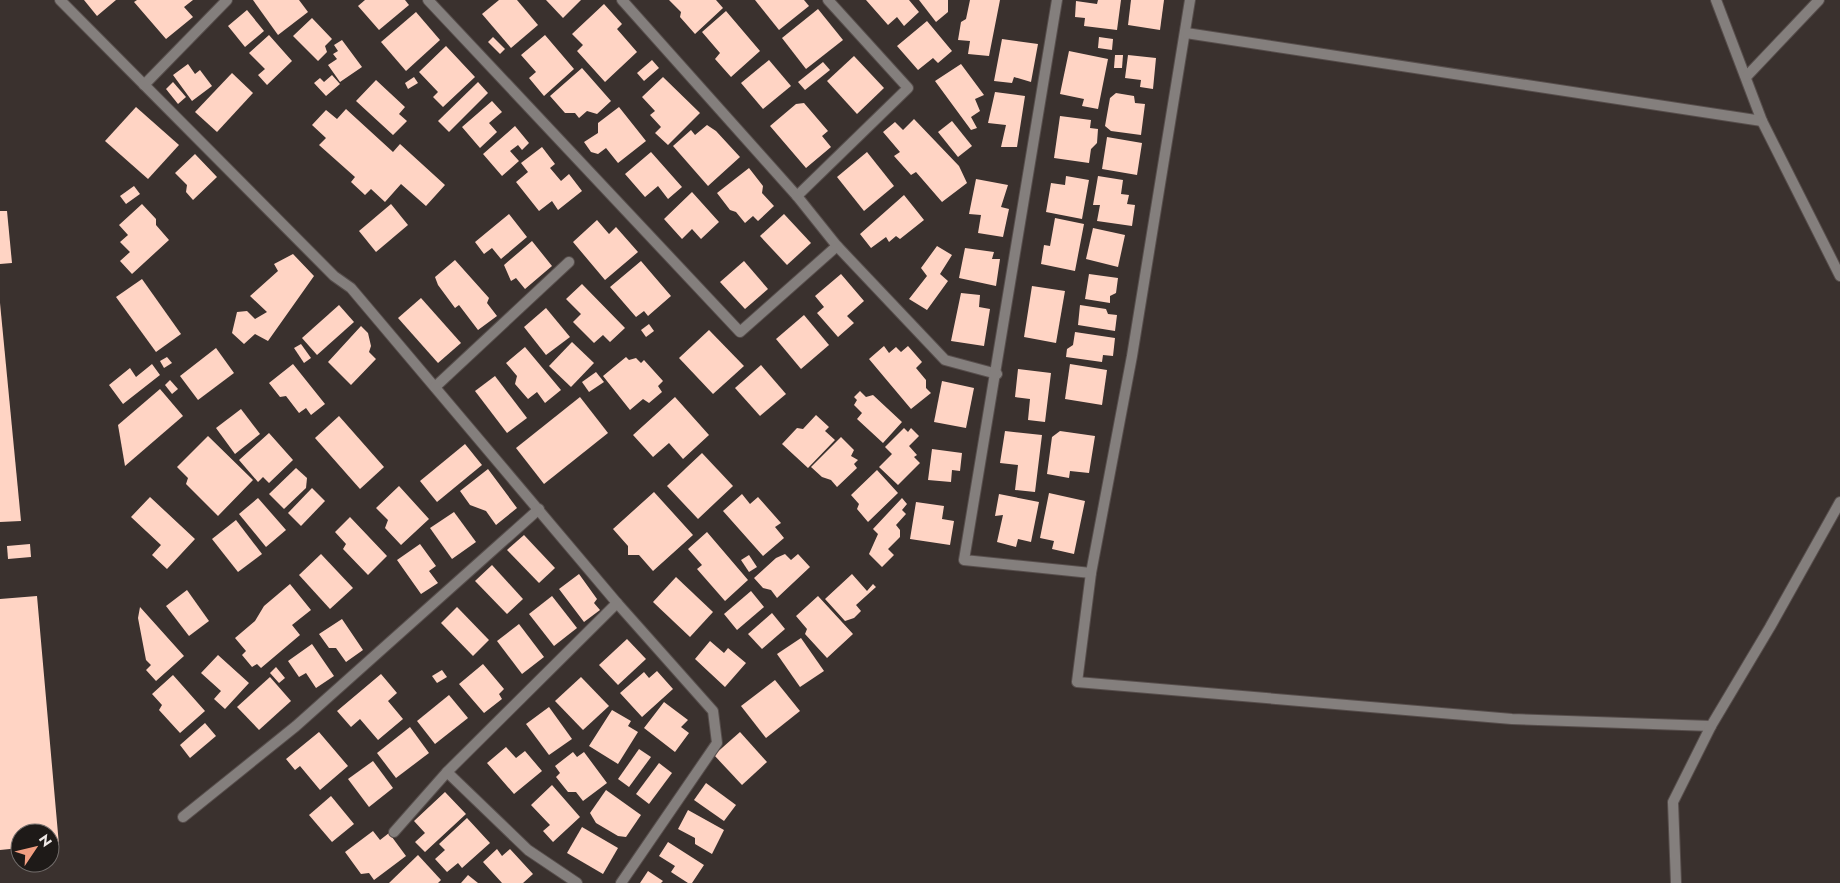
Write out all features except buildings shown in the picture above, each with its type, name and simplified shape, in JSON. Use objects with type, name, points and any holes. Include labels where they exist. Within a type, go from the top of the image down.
[{"type":"street","points":[[60,0],[334,276],[350,288],[617,603],[713,711],[717,743],[621,883]]},
{"type":"street","points":[[144,86],[227,0]]},
{"type":"street","points":[[428,0],[740,332],[837,246]]},
{"type":"street","points":[[622,0],[797,196],[837,246],[945,360],[997,374]]},
{"type":"street","points":[[797,196],[908,88],[828,0]]},
{"type":"street","points":[[1057,0],[997,374],[964,560],[1091,573]]},
{"type":"street","points":[[1190,0],[1132,356],[1091,573],[1077,682],[1512,719],[1711,726]]},
{"type":"street","points":[[1716,0],[1762,120],[1840,276]]},
{"type":"street","points":[[1746,77],[1819,0]]},
{"type":"street","points":[[1186,33],[1762,120]]},
{"type":"street","points":[[435,387],[569,262]]},
{"type":"street","points":[[1676,883],[1672,802],[1711,726],[1770,627],[1840,502]]},
{"type":"street","points":[[183,817],[296,726],[539,509]]},
{"type":"street","points":[[394,832],[447,772],[617,603]]},
{"type":"street","points":[[447,772],[528,850],[577,883]]}]
